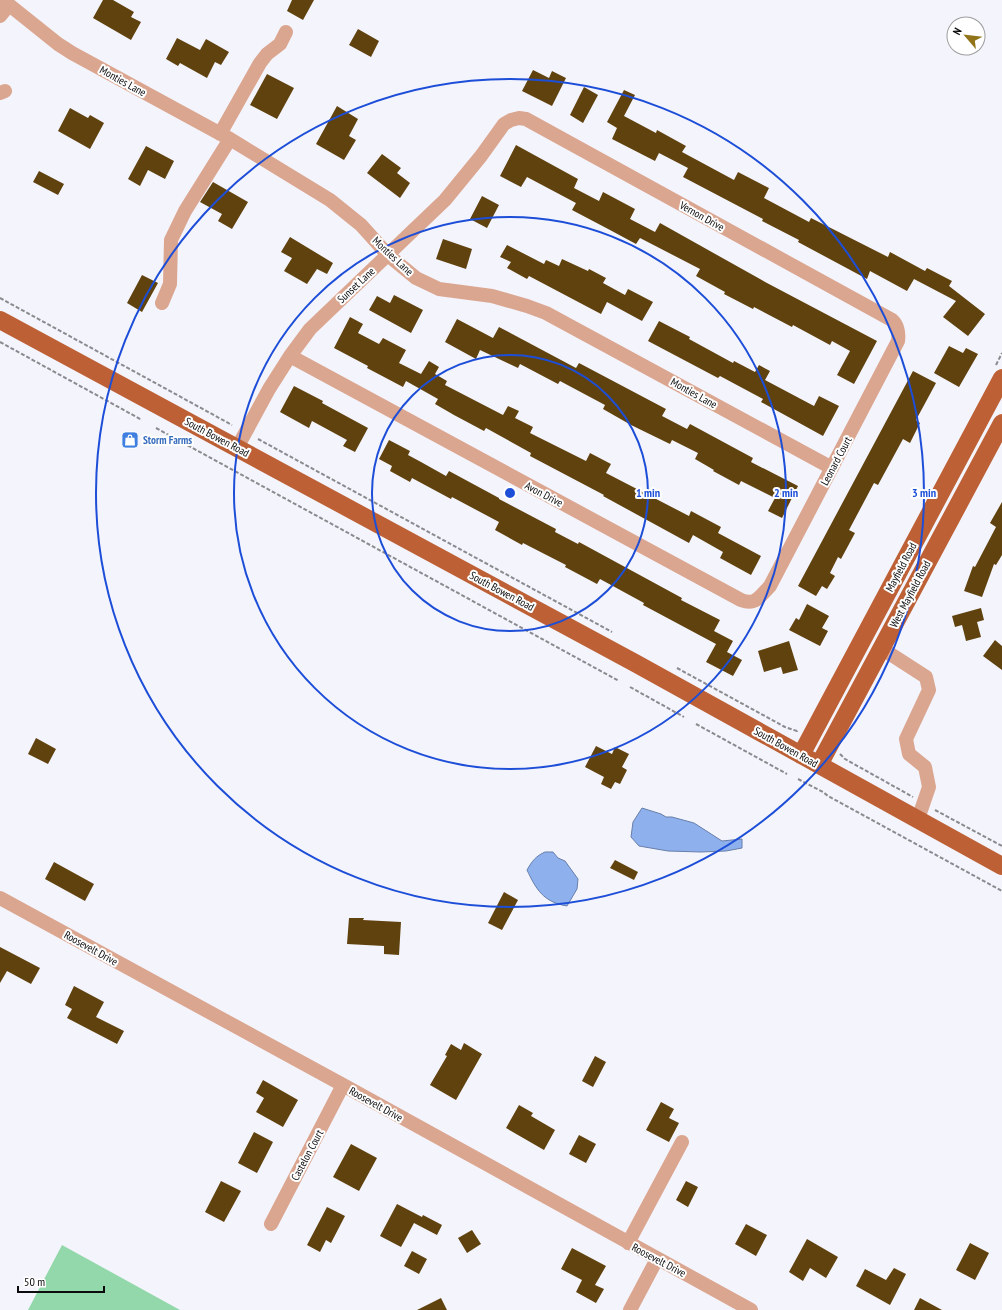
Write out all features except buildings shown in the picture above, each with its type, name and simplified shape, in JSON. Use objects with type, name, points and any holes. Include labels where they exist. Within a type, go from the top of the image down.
[{"type":"main road","name":"South Bowen Road","points":[[0,320],[635,663],[819,765],[924,813],[1002,866]]},
{"type":"main road","name":"Mayfield Road","points":[[801,755],[1002,378]]},
{"type":"main road","name":"West Mayfield Road","points":[[819,765],[1002,423]]},
{"type":"street","name":"Monties Lane","points":[[4,7],[72,53],[225,137],[330,200],[361,225],[388,255],[416,278],[438,289],[492,296],[546,313],[832,468]]},
{"type":"street","points":[[162,303],[170,284],[171,240],[225,137],[260,63],[267,54],[280,44],[286,32]]},
{"type":"street","name":"Vernon Drive","points":[[511,120],[519,118],[526,119],[892,320]]},
{"type":"street","name":"Sunset Lane","points":[[237,448],[268,389],[310,329],[446,200],[504,124],[511,120]]},
{"type":"street","name":"Leonard Court","points":[[758,599],[770,586],[898,342],[899,333],[892,320]]},
{"type":"street","name":"Avon Drive","points":[[290,356],[741,600],[748,603],[754,602],[758,599]]},
{"type":"street","points":[[881,648],[926,677],[929,690],[906,739],[910,754],[925,767],[929,787],[924,813]]},
{"type":"street","name":"Roosevelt Drive","points":[[0,898],[751,1310]]},
{"type":"street","name":"Castelon Court","points":[[271,1224],[343,1085]]},
{"type":"street","points":[[628,1243],[682,1142]]},
{"type":"street","points":[[630,1310],[657,1259]]},
{"type":"path","points":[[0,298],[232,425]]},
{"type":"path","points":[[0,342],[142,420]]},
{"type":"path","points":[[156,428],[619,681]]},
{"type":"path","points":[[258,439],[612,632]]},
{"type":"path","points":[[674,667],[785,727],[797,731]]},
{"type":"path","points":[[630,687],[684,717]]},
{"type":"path","points":[[696,724],[788,774]]},
{"type":"path","points":[[840,755],[913,797]]},
{"type":"path","points":[[798,780],[823,792],[1002,891]]},
{"type":"path","points":[[924,813],[1002,846]]},
{"type":"green space","points":[[62,1245],[180,1310],[28,1310]]},
{"type":"water","points":[[642,808],[666,817],[672,817],[694,823],[722,841],[742,839],[742,848],[726,851],[701,852],[668,851],[639,846],[631,837],[633,822]]},
{"type":"water","points":[[545,852],[553,852],[558,858],[565,861],[578,879],[577,889],[567,906],[552,901],[541,894],[527,870],[534,859]]},
{"type":"place","name":"Storm Farms","points":[[130,440]]}]
